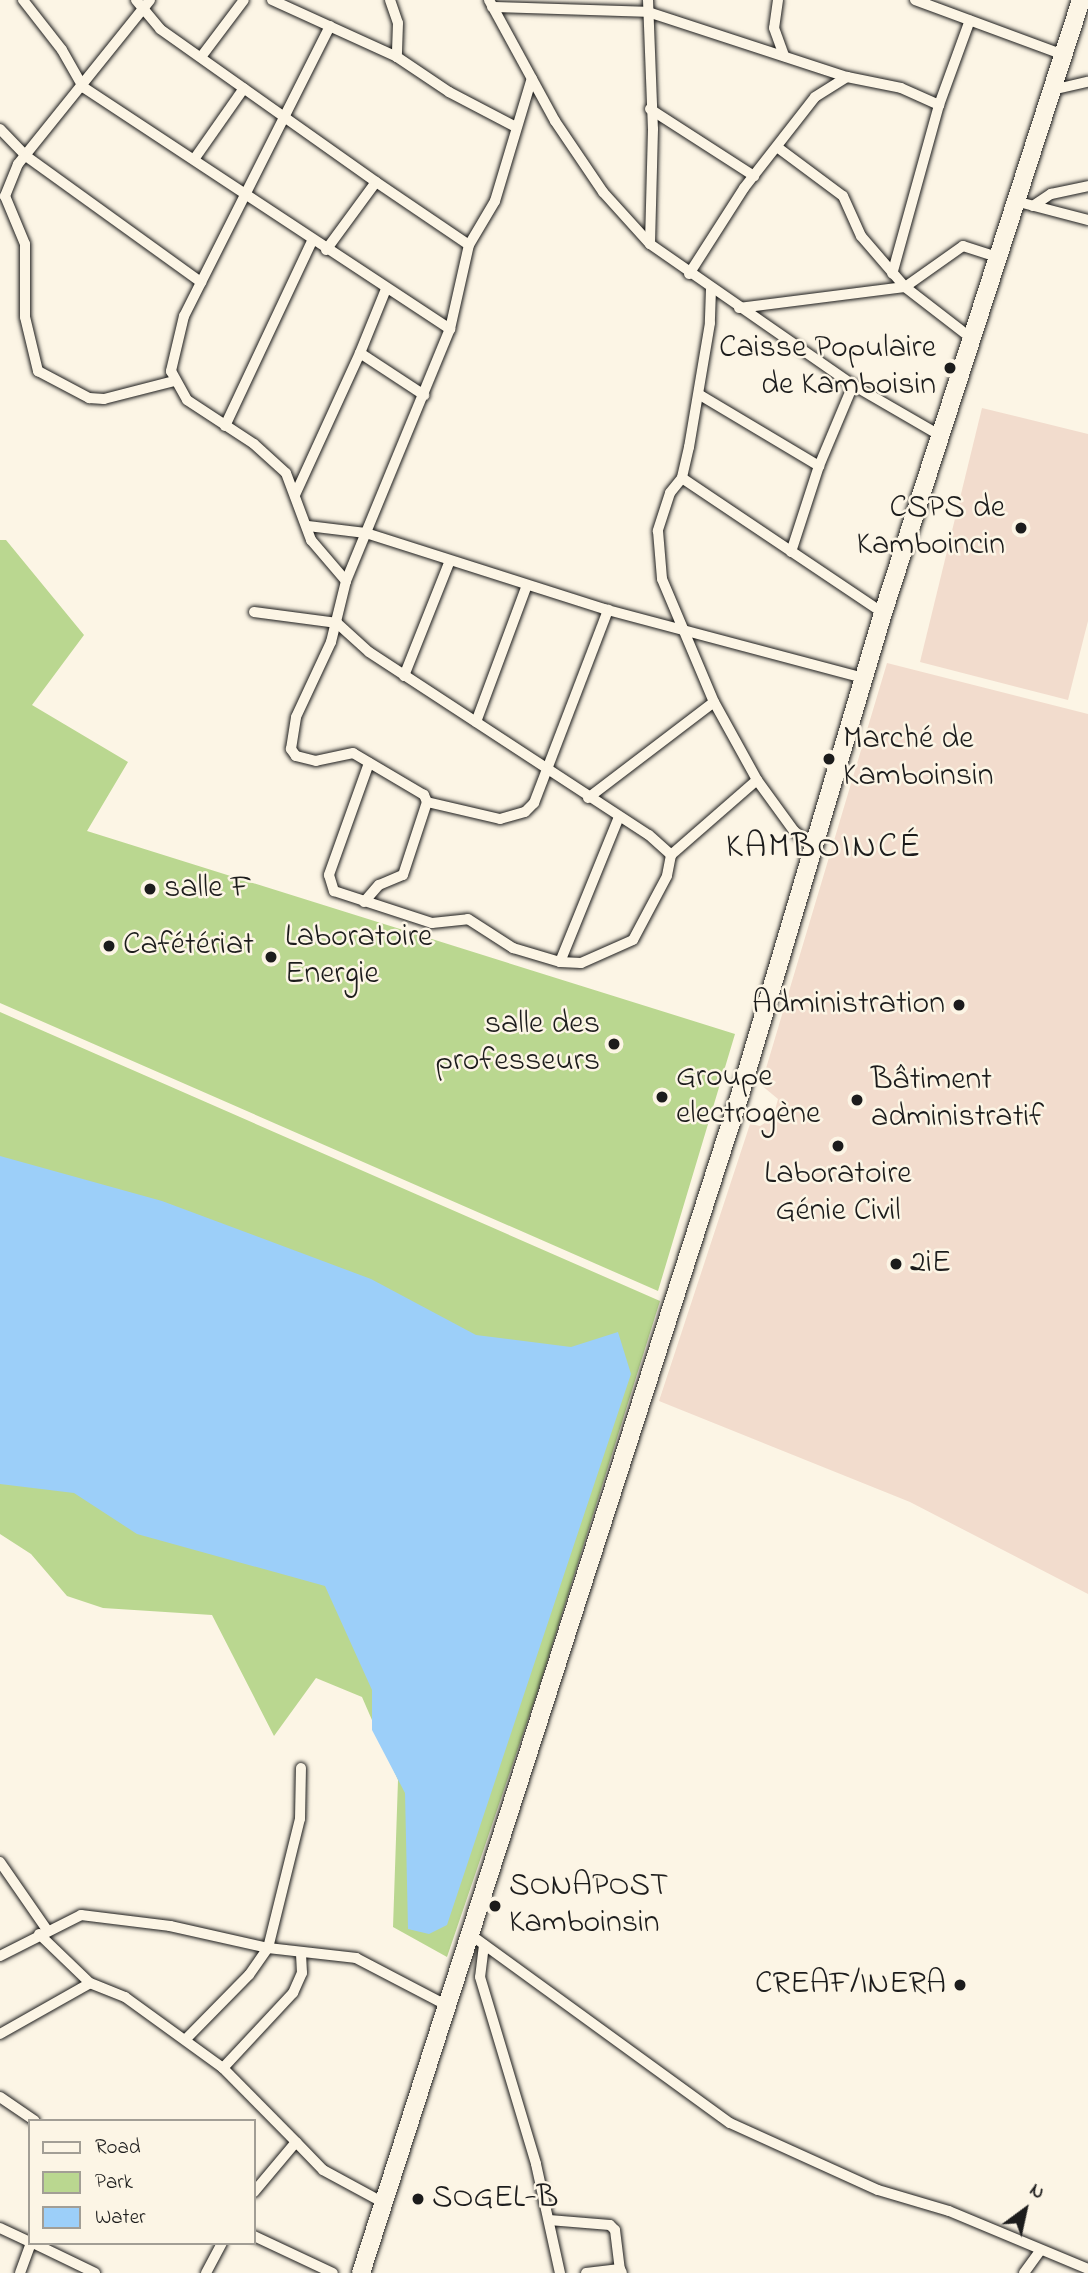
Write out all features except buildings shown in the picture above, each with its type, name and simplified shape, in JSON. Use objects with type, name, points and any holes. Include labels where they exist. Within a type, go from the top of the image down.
[{"type":"main road","points":[[361,2273],[448,2006],[477,1940],[742,1087],[883,613],[1081,0]]},
{"type":"street","points":[[23,0],[62,50],[83,87],[195,158],[244,196],[312,241],[450,329]]},
{"type":"street","points":[[201,57],[244,0]]},
{"type":"street","points":[[272,0],[397,57],[449,92],[516,127]]},
{"type":"street","points":[[390,0],[398,23],[397,57]]},
{"type":"street","points":[[648,0],[650,244]]},
{"type":"street","points":[[778,0],[773,22],[784,56]]},
{"type":"street","points":[[915,0],[1064,55]]},
{"type":"street","points":[[174,381],[104,399],[89,398],[38,371],[25,317],[25,244],[5,196],[10,177],[83,87],[143,3],[160,29],[469,245]]},
{"type":"street","points":[[491,4],[648,12],[847,77],[873,79],[939,105]]},
{"type":"street","points":[[491,4],[531,78],[603,192],[650,244],[689,274],[853,385],[941,436]]},
{"type":"street","points":[[892,274],[939,105],[970,20]]},
{"type":"street","points":[[330,26],[176,336],[174,381],[187,400],[271,458],[286,473],[316,547],[342,571],[346,581]]},
{"type":"street","points":[[689,274],[754,176],[815,97],[847,77]]},
{"type":"street","points":[[531,78],[495,201],[469,245],[450,329],[346,581],[337,623],[299,704],[291,749],[304,759],[349,752],[424,795],[428,802],[487,818],[515,816],[534,803],[544,769],[608,610]]},
{"type":"street","points":[[1052,90],[1088,82]]},
{"type":"street","points":[[195,158],[244,88]]},
{"type":"street","points":[[650,109],[754,176]]},
{"type":"street","points":[[0,129],[26,156],[201,282]]},
{"type":"street","points":[[777,146],[843,196],[860,236],[892,274],[971,338]]},
{"type":"street","points":[[326,250],[376,182]]},
{"type":"street","points":[[1034,206],[1051,194],[1088,186]]},
{"type":"street","points":[[1015,201],[1088,220]]},
{"type":"street","points":[[225,426],[312,241]]},
{"type":"street","points":[[739,308],[905,287],[963,246],[996,257]]},
{"type":"street","points":[[295,495],[386,289]]},
{"type":"street","points":[[711,289],[700,395],[682,478],[670,493],[658,531],[662,579],[714,702],[757,780],[794,831],[814,847]]},
{"type":"street","points":[[360,353],[424,394]]},
{"type":"street","points":[[791,552],[818,466],[853,385]]},
{"type":"street","points":[[700,395],[818,466]]},
{"type":"street","points":[[682,478],[883,613]]},
{"type":"street","points":[[308,526],[366,533],[449,563],[608,610],[863,678]]},
{"type":"street","points":[[404,676],[449,563]]},
{"type":"street","points":[[477,722],[527,585]]},
{"type":"street","points":[[254,612],[337,623],[404,676],[477,722],[671,855]]},
{"type":"street","points":[[588,798],[714,702]]},
{"type":"street","points":[[369,764],[329,875],[334,891],[432,923],[468,919],[513,948],[560,962],[581,963],[633,940],[667,876],[671,855],[757,780]]},
{"type":"street","points":[[364,902],[379,885],[404,875],[428,802]]},
{"type":"street","points":[[560,962],[618,817]]},
{"type":"street","points":[[186,2039],[249,1975],[268,1948],[300,1819],[301,1768]]},
{"type":"street","points":[[0,1862],[43,1932],[90,1983],[125,1997],[186,2039],[223,2068],[323,2170],[384,2203]]},
{"type":"street","points":[[0,1956],[82,1914],[170,1926],[268,1948],[356,1958],[448,2006]]},
{"type":"street","points":[[477,1940],[480,1978],[549,2220],[560,2273]]},
{"type":"street","points":[[477,1940],[730,2123],[878,2190],[949,2211],[1088,2269]]},
{"type":"street","points":[[223,2068],[293,1993],[302,1973],[301,1952]]},
{"type":"street","points":[[0,2034],[90,1983]]},
{"type":"street","points":[[0,2098],[32,2119]]},
{"type":"street","points":[[256,2190],[296,2143]]},
{"type":"street","points":[[549,2220],[610,2225],[615,2230],[621,2271],[586,2273]]},
{"type":"street","points":[[0,2228],[28,2242]]},
{"type":"street","points":[[256,2237],[333,2273]]},
{"type":"street","points":[[20,2273],[30,2245]]},
{"type":"street","points":[[35,2245],[95,2273]]},
{"type":"street","points":[[206,2273],[221,2245]]},
{"type":"street","points":[[1024,2273],[1040,2251]]},
{"type":"shaded area","name":"CSPS de Kamboincin","points":[[982,408],[1088,434],[1088,621],[1068,700],[920,662]]},
{"type":"shaded area","name":"2iE","points":[[887,663],[1088,714],[1088,1594],[910,1502],[659,1401],[750,1124],[760,1126],[773,1118],[778,1099],[761,1085]]},
{"type":"green space","points":[[0,540],[6,540],[84,635],[32,705],[128,762],[87,831],[735,1034],[658,1291],[0,1003]]},
{"type":"green space","points":[[0,1012],[660,1301],[540,1684],[447,1957],[393,1927],[398,1780],[362,1697],[316,1678],[274,1736],[212,1615],[103,1608],[67,1596],[31,1554],[0,1534]]},
{"type":"water","points":[[0,1156],[162,1201],[371,1279],[476,1335],[571,1347],[618,1332],[631,1374],[447,1925],[429,1934],[408,1929],[405,1793],[372,1730],[372,1690],[325,1586],[137,1534],[74,1493],[0,1484]]},
{"type":"place","name":"Caisse Populaire de Kamboisin","points":[[950,368]]},
{"type":"place","name":"CSPS de Kamboincin","points":[[1021,528]]},
{"type":"place","name":"Marché de Kamboinsin","points":[[829,759]]},
{"type":"place","name":"salle F","points":[[150,889]]},
{"type":"place","name":"Cafétériat","points":[[109,946]]},
{"type":"place","name":"Laboratoire Energie","points":[[271,957]]},
{"type":"place","name":"Administration","points":[[959,1005]]},
{"type":"place","name":"salle des professeurs","points":[[614,1044]]},
{"type":"place","name":"Groupe electrogène","points":[[662,1097]]},
{"type":"place","name":"Bâtiment administratif","points":[[857,1100]]},
{"type":"place","name":"Laboratoire Génie Civil","points":[[838,1146]]},
{"type":"place","name":"2iE","points":[[896,1264]]},
{"type":"place","name":"SONAPOST Kamboinsin","points":[[495,1906]]},
{"type":"place","name":"CREAF/INERA","points":[[960,1985]]},
{"type":"place","name":"SOGEL-B","points":[[418,2199]]},
{"type":"district","name":"KAMBOINCÉ","points":[[824,848]]}]
